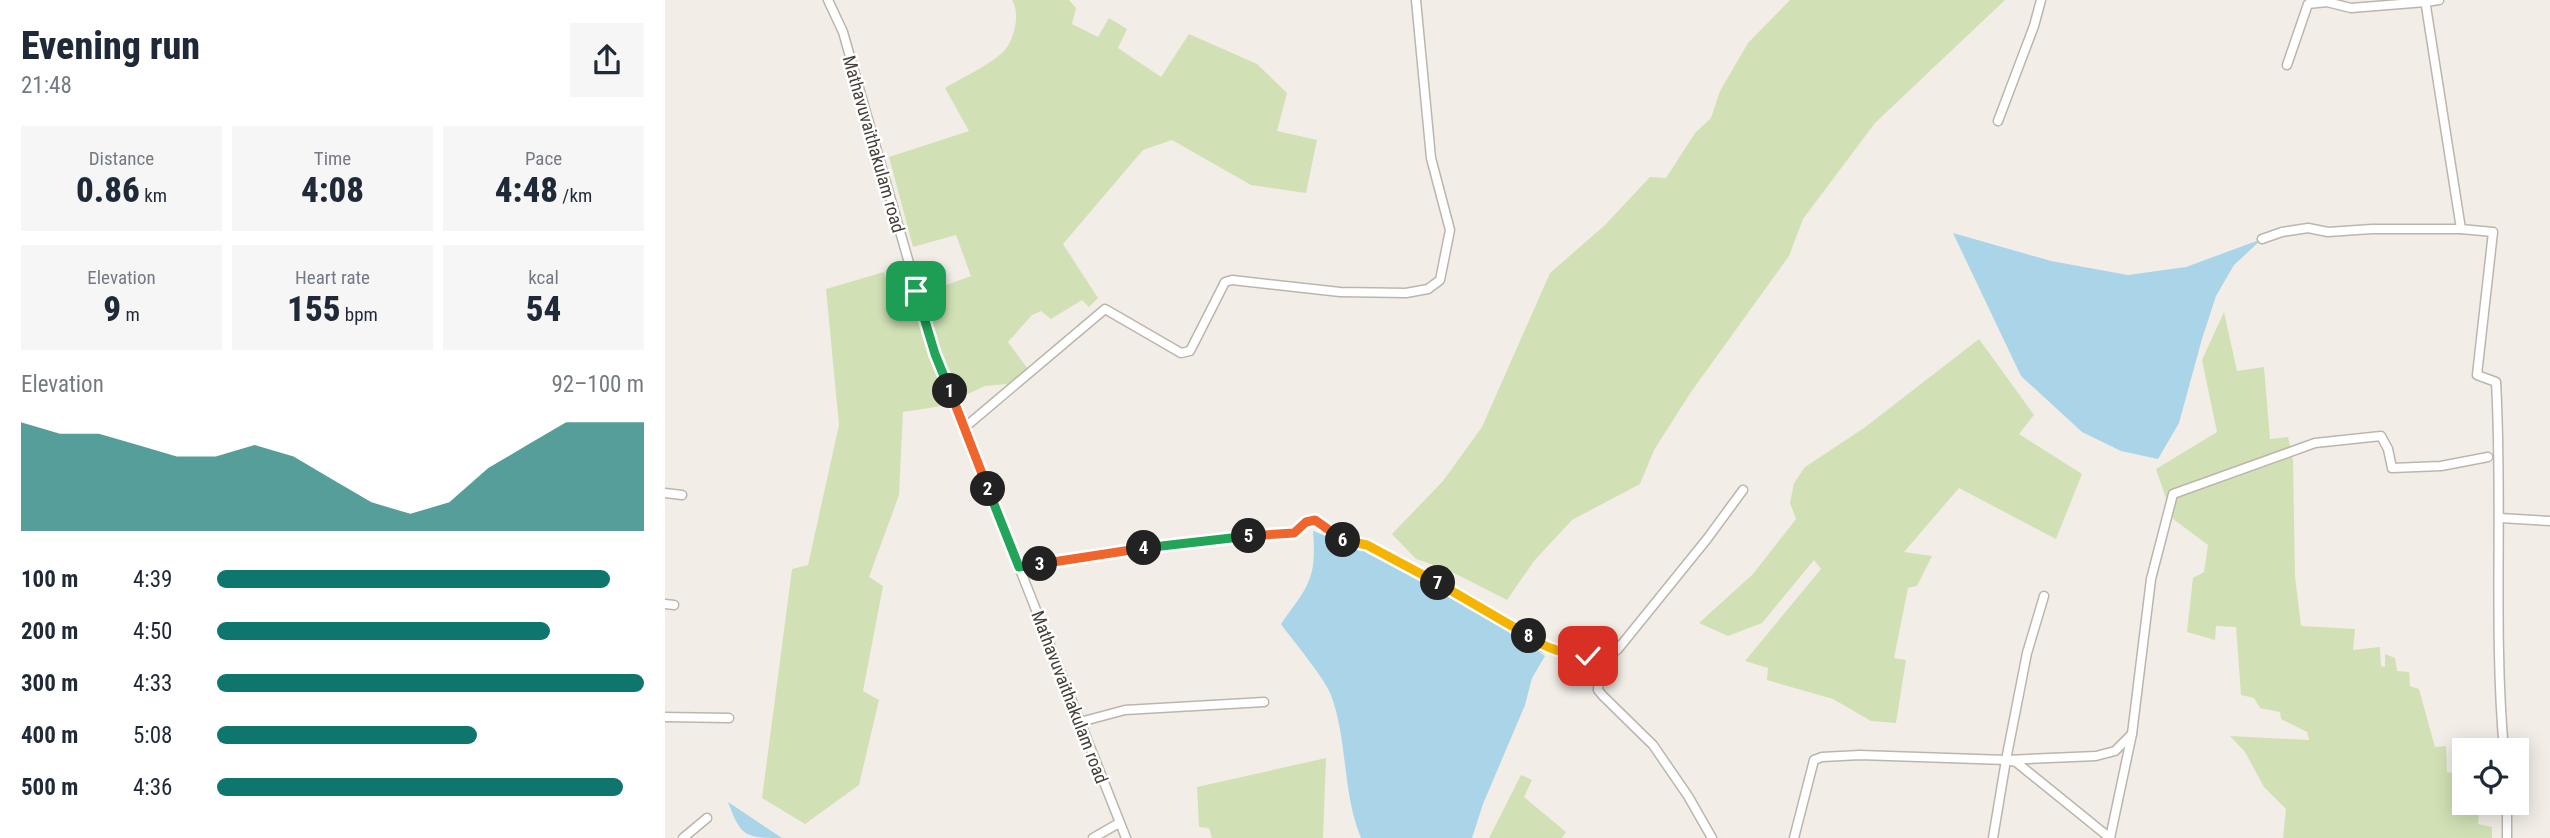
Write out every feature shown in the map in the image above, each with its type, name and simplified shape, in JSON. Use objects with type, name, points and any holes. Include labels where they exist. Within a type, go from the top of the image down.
[{"type":"street","name":"Mathavuvaithakulam road","points":[[828,0],[843,32],[935,354],[1126,838]]},
{"type":"street","points":[[964,428],[1105,309],[1181,353],[1190,351],[1225,282],[1231,280],[1340,292],[1406,293],[1428,289],[1440,280],[1450,230],[1431,158],[1416,0]]},
{"type":"street","points":[[1998,121],[2034,26],[2041,0]]},
{"type":"street","points":[[2287,65],[2308,4],[2327,2],[2351,8],[2439,0]]},
{"type":"street","points":[[2426,2],[2461,229]]},
{"type":"street","points":[[2262,239],[2282,232],[2308,228],[2328,232],[2372,229],[2461,229],[2493,232],[2477,375],[2496,382],[2500,453],[2499,632],[2503,738]]},
{"type":"street","points":[[2006,760],[2016,762],[2110,838],[2133,734],[2151,579],[2173,494],[2315,443],[2381,436],[2388,449],[2392,468],[2441,466],[2488,457]]},
{"type":"street","points":[[1595,667],[1618,649],[1743,490]]},
{"type":"street","points":[[665,493],[682,495]]},
{"type":"street","points":[[2500,519],[2550,521]]},
{"type":"street","points":[[1019,567],[1212,539],[1294,533],[1306,522],[1315,520],[1343,540],[1367,545],[1427,576],[1523,632],[1543,647],[1566,654],[1588,656],[1599,674],[1598,690],[1602,696],[1653,745],[1688,796],[1712,838]]},
{"type":"street","points":[[1993,838],[2027,653],[2044,596]]},
{"type":"street","points":[[1080,722],[1125,710],[1263,702]]},
{"type":"street","points":[[665,716],[729,718]]},
{"type":"street","points":[[1794,838],[1814,760],[1822,757],[1860,755],[2006,760],[2096,756],[2115,751],[2133,734]]},
{"type":"street","points":[[2507,815],[2507,838]]},
{"type":"street","points":[[683,838],[707,818]]},
{"type":"street","points":[[1093,838],[1119,823]]},
{"type":"green space","points":[[1012,0],[1069,0],[1076,8],[1072,24],[1098,37],[1109,18],[1127,29],[1118,48],[1161,77],[1189,34],[1257,64],[1287,93],[1277,131],[1317,140],[1306,193],[1251,185],[1172,140],[1143,150],[1063,244],[1098,298],[1089,307],[1082,300],[1051,319],[1041,311],[1032,315],[1008,342],[1028,369],[1008,384],[985,386],[942,406],[903,412],[899,495],[869,577],[883,586],[863,691],[879,700],[859,785],[805,824],[762,798],[792,569],[808,565],[839,425],[826,289],[884,272],[892,297],[908,299],[971,276],[956,235],[913,247],[889,157],[969,131],[945,88],[991,61],[1007,47],[1016,20]]},
{"type":"green space","points":[[1790,0],[2005,0],[1875,123],[1803,219],[1789,256],[1691,392],[1654,450],[1640,484],[1572,520],[1534,561],[1507,600],[1448,570],[1416,559],[1392,534],[1443,481],[1482,427],[1550,273],[1605,225],[1650,177],[1666,178],[1695,133],[1711,118],[1720,91],[1748,43]]},
{"type":"green space","points":[[2224,312],[2237,371],[2264,367],[2270,439],[2288,437],[2293,460],[2295,576],[2301,626],[2355,629],[2353,650],[2380,647],[2381,666],[2385,667],[2385,654],[2395,658],[2397,671],[2409,672],[2410,686],[2419,689],[2435,747],[2446,746],[2447,772],[2452,773],[2452,815],[2479,815],[2478,824],[2492,827],[2492,838],[2283,838],[2286,809],[2264,787],[2245,752],[2230,736],[2309,740],[2307,732],[2281,719],[2280,712],[2260,708],[2254,698],[2241,695],[2236,627],[2216,626],[2215,640],[2187,632],[2193,578],[2204,572],[2208,545],[2173,519],[2156,469],[2217,432],[2202,360]]},
{"type":"green space","points":[[1979,339],[2034,415],[2019,434],[2082,474],[2056,539],[1959,488],[1904,552],[1932,556],[1917,586],[1908,588],[1894,658],[1906,660],[1896,723],[1871,721],[1833,699],[1767,680],[1768,668],[1745,661],[1821,569],[1814,560],[1762,623],[1728,636],[1699,623],[1753,574],[1796,519],[1790,503],[1794,483],[1805,467],[1864,428]]},
{"type":"green space","points":[[1326,758],[1323,838],[1212,838],[1209,828],[1199,827],[1197,787]]},
{"type":"green space","points":[[1521,775],[1532,780],[1524,797],[1566,832],[1562,838],[1489,838]]},
{"type":"water","points":[[1953,233],[2051,261],[2128,275],[2186,267],[2262,239],[2234,265],[2216,296],[2179,423],[2158,459],[2121,451],[2082,432],[2021,376]]},
{"type":"water","points":[[1313,531],[1374,554],[1419,576],[1483,614],[1545,656],[1532,678],[1525,705],[1483,804],[1472,838],[1361,838],[1351,803],[1340,730],[1331,695],[1281,624],[1309,582],[1313,561]]},
{"type":"water","points":[[728,802],[782,838],[752,836],[746,833],[741,829]]},
{"type":"route","points":[[916,291],[935,354],[1019,567],[1212,539],[1294,533],[1306,522],[1315,520],[1343,540],[1367,545],[1427,576],[1523,632],[1543,647],[1566,654],[1588,656]]}]
